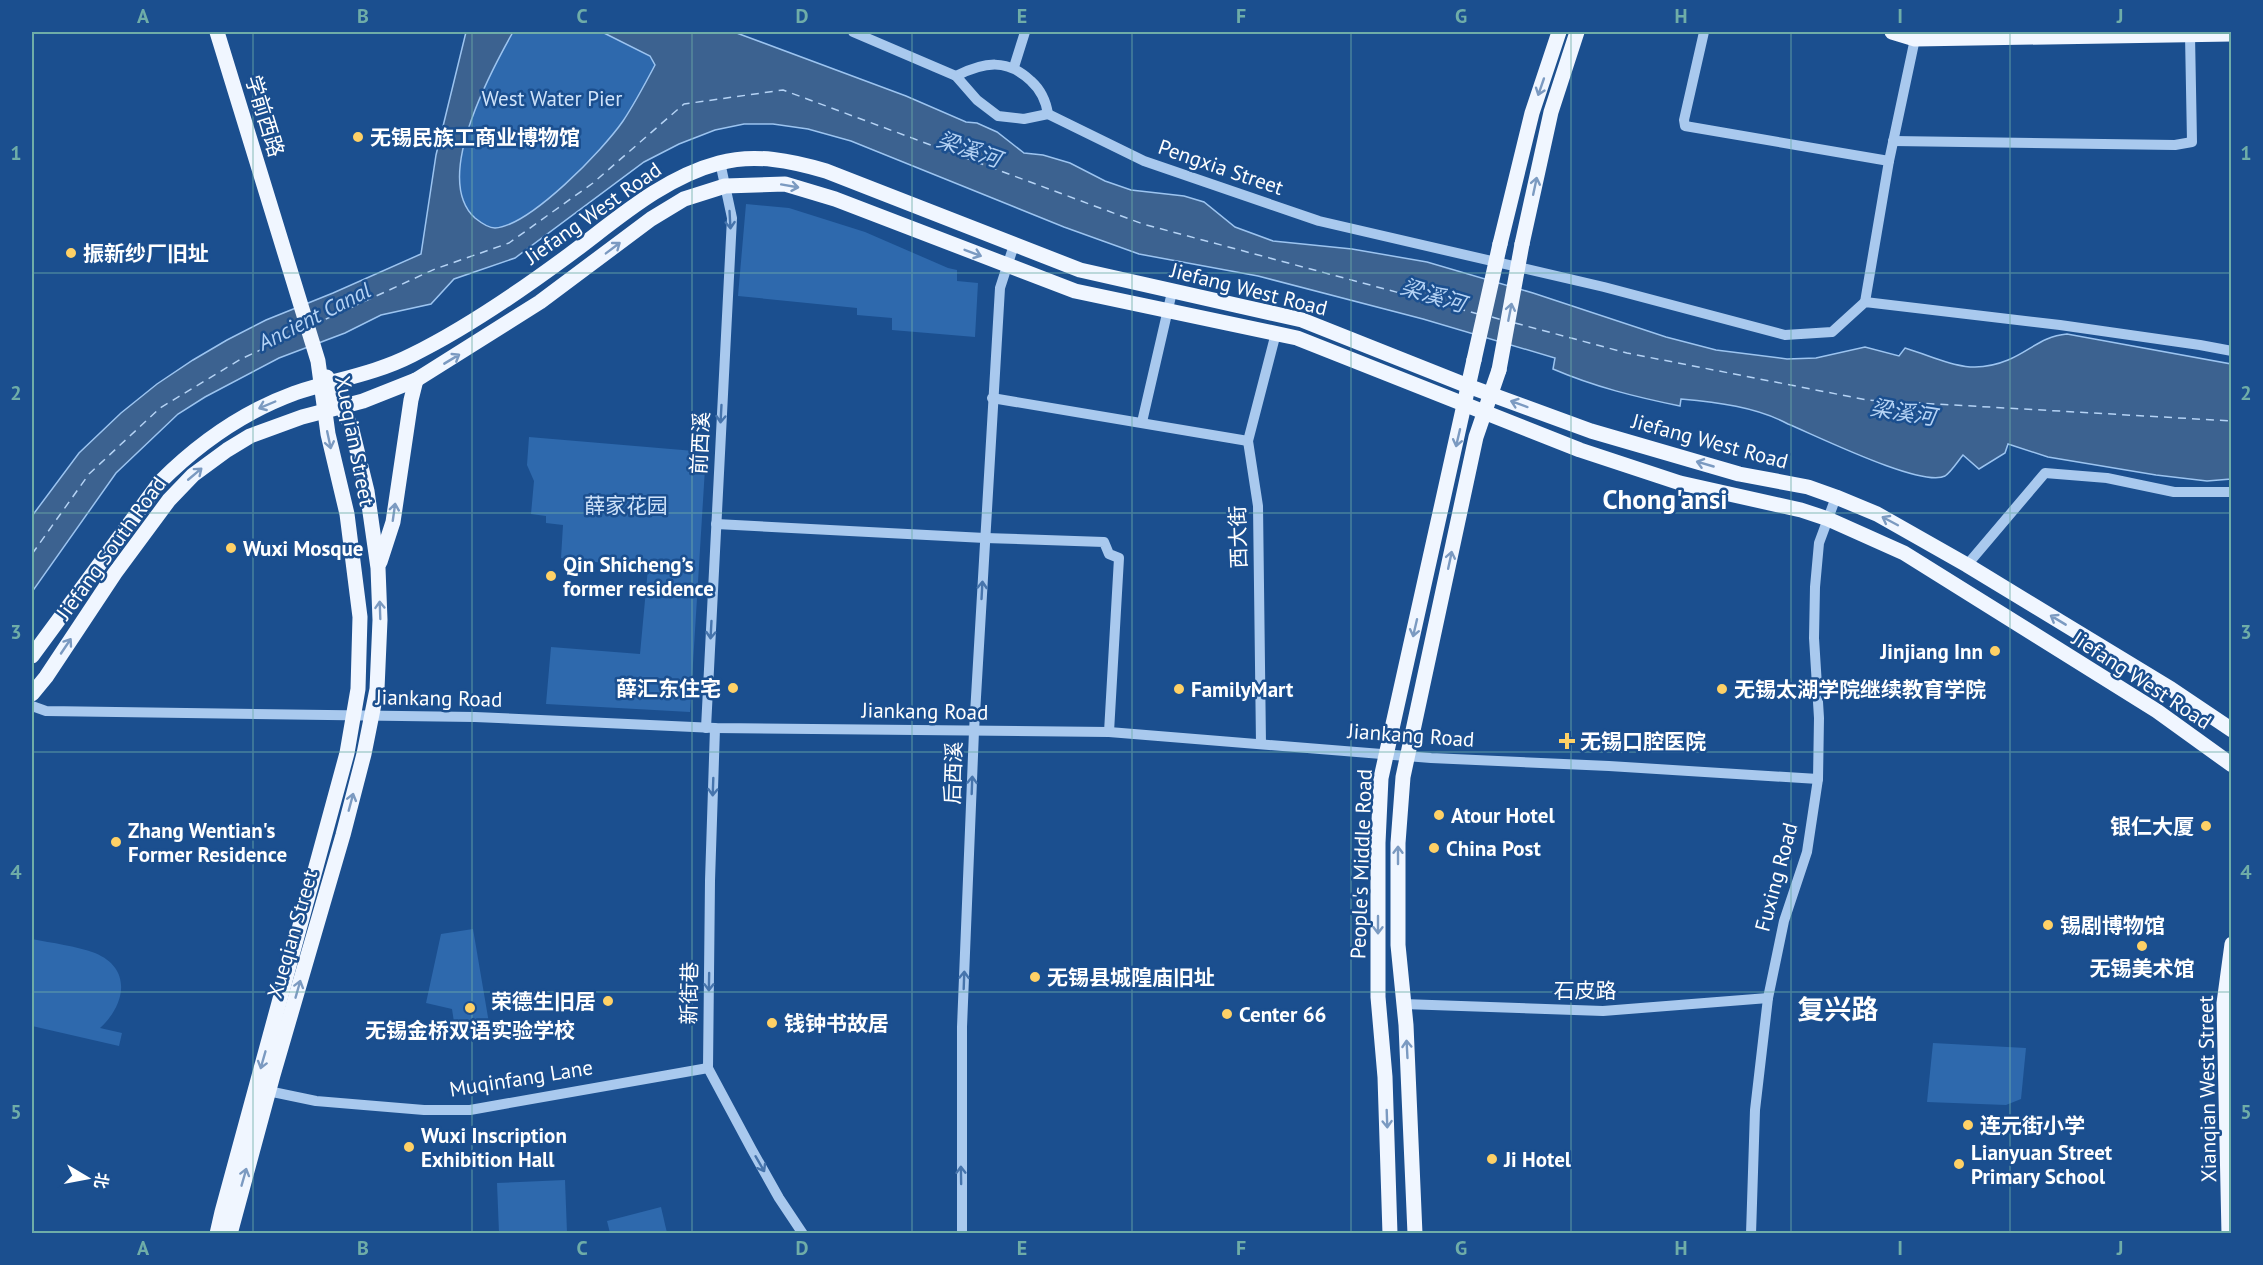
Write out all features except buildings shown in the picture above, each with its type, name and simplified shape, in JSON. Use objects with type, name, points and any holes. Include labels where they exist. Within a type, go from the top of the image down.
[{"type":"main road","name":"学前西路","points":[[217,32],[318,361]]},
{"type":"main road","name":"People's Middle Road","points":[[1390,1233],[1385,1077],[1378,997],[1378,843],[1381,778],[1500,244],[1532,113],[1559,32]]},
{"type":"main road","name":"People's Middle Road","points":[[1415,1233],[1398,945],[1398,843],[1403,777],[1474,448],[1499,370],[1522,243],[1551,111],[1577,32]]},
{"type":"main road","points":[[1892,32],[1916,35],[2232,34]]},
{"type":"main road","name":"Jiefang West Road","points":[[326,385],[356,377],[411,356],[528,285],[637,205],[676,180],[720,162],[755,158],[792,161],[953,219],[1080,270],[1302,320],[1468,386],[1591,431],[1739,474],[1808,487],[1836,497],[1877,514],[1967,565],[2171,689],[2232,730]]},
{"type":"main road","name":"Jiefang West Road","points":[[341,406],[363,401],[416,380],[540,302],[651,219],[684,199],[724,186],[785,184],[806,189],[1075,291],[1297,338],[1580,450],[1680,483],[1801,510],[1828,519],[1904,553],[2157,711],[2232,765]]},
{"type":"main road","name":"Xueqian Street","points":[[230,1233],[268,1091],[343,836],[377,688],[380,620],[378,568],[367,491],[351,426],[341,406],[326,385],[318,361]]},
{"type":"main road","points":[[378,568],[393,522],[416,380]]},
{"type":"main road","name":"Xueqian Street","points":[[217,1233],[347,753],[358,689],[359,607],[347,514],[328,434],[325,411],[326,385]]},
{"type":"main road","name":"Jiefang South Road","points":[[32,656],[160,482],[182,459],[223,428],[252,411],[296,393],[326,385]]},
{"type":"main road","name":"Jiefang South Road","points":[[32,694],[46,677],[115,573],[169,500],[193,475],[250,436],[341,406]]},
{"type":"main road","name":"Xianqian West Street","points":[[2229,1233],[2224,1003],[2232,944]]},
{"type":"street","points":[[854,32],[956,76],[978,100],[998,116],[1024,118],[1048,114],[1046,102],[1036,86],[1014,67],[998,64],[981,66],[956,76]]},
{"type":"street","points":[[1014,67],[1025,32]]},
{"type":"street","points":[[1704,32],[1684,120],[1685,126],[1888,161]]},
{"type":"street","points":[[1916,35],[1888,161],[1865,302],[2060,325],[2232,351]]},
{"type":"street","points":[[1893,141],[2175,146],[2192,142],[2190,35]]},
{"type":"street","name":"Pengxia Street","points":[[1048,114],[1144,161],[1319,221],[1604,287],[1785,335],[1832,332],[1865,302]]},
{"type":"street","name":"前西溪","points":[[711,728],[716,524],[732,218],[720,162]]},
{"type":"street","name":"后西溪","points":[[962,1233],[962,1027],[974,731],[1000,288],[1014,245]]},
{"type":"street","points":[[1142,422],[1172,291]]},
{"type":"street","name":"西大街","points":[[1261,744],[1258,506],[1248,441],[1276,333]]},
{"type":"street","points":[[992,399],[1248,441]]},
{"type":"street","points":[[1967,565],[2045,473],[2107,478],[2174,492],[2232,492]]},
{"type":"street","name":"Fuxing Road","points":[[1752,1233],[1755,1110],[1768,998],[1784,921],[1807,852],[1818,779],[1819,718],[1814,638],[1815,587],[1819,543],[1836,497]]},
{"type":"street","points":[[716,524],[1104,542],[1109,554],[1119,558],[1109,732]]},
{"type":"street","name":"Jiankang Road","points":[[32,706],[46,711],[475,717],[711,728],[1109,732],[1408,756],[1818,779]]},
{"type":"street","name":"新街巷","points":[[711,728],[708,1068],[757,1160],[803,1233]]},
{"type":"street","name":"石皮路","points":[[1403,1004],[1604,1011],[1768,998]]},
{"type":"street","name":"Muqinfang Lane","points":[[268,1091],[316,1101],[424,1110],[470,1110],[708,1068]]},
{"type":"green space","name":"West Water Pier","points":[[513,32],[602,32],[650,56],[655,65],[623,121],[583,167],[565,185],[527,215],[510,224],[495,228],[475,218],[463,200],[460,178],[462,152],[480,98]]},
{"type":"green space","points":[[746,204],[789,208],[865,232],[957,270],[957,281],[978,283],[975,337],[892,330],[892,318],[857,315],[857,308],[738,296]]},
{"type":"green space","name":"薛家花园","points":[[529,437],[706,452],[690,712],[546,704],[551,647],[640,654],[648,568],[561,558],[563,525],[546,523],[546,516],[531,514],[534,481],[527,465]]},
{"type":"green space","points":[[473,929],[490,1029],[456,1035],[452,1009],[426,1003],[441,934]]},
{"type":"green space","points":[[32,939],[95,953],[115,968],[120,978],[119,998],[109,1019],[100,1028],[122,1033],[119,1046],[32,1026]]},
{"type":"green space","points":[[1933,1043],[2026,1048],[2021,1099],[2006,1105],[1927,1102]]},
{"type":"green space","points":[[565,1180],[567,1233],[499,1233],[497,1183]]},
{"type":"green space","points":[[661,1207],[667,1233],[610,1233],[607,1221]]},
{"type":"water","points":[[466,32],[513,32],[480,98],[462,152],[460,178],[463,200],[475,218],[492,228],[510,224],[527,215],[565,185],[613,134],[640,93],[655,65],[650,56],[602,32],[734,32],[906,96],[966,122],[977,123],[997,132],[1024,153],[1043,155],[1070,163],[1105,181],[1131,190],[1184,196],[1204,202],[1235,227],[1273,241],[1352,249],[1427,262],[1533,293],[1666,337],[1716,350],[1787,359],[1816,358],[1865,347],[1899,356],[1905,348],[1943,361],[1967,367],[1980,367],[2008,360],[2043,341],[2067,334],[2231,364],[2231,479],[2207,481],[2156,475],[2048,457],[2008,444],[2005,453],[1979,469],[1963,455],[1945,476],[1933,478],[1915,474],[1868,459],[1776,418],[1750,409],[1681,399],[1680,406],[1616,391],[1553,369],[1555,358],[1423,319],[1258,276],[1139,254],[1064,227],[851,141],[808,129],[773,124],[744,124],[715,130],[679,144],[644,162],[515,258],[454,279],[431,304],[381,315],[345,333],[279,358],[178,414],[116,473],[32,592],[32,516],[79,453],[121,413],[157,384],[227,340],[266,320],[421,254],[436,155]]},
{"type":"ferry route","points":[[313,325],[435,269],[509,243],[593,183],[684,104],[783,90],[1143,224],[1478,314]]},
{"type":"ferry route","points":[[1492,317],[1502,320]]},
{"type":"ferry route","points":[[1515,323],[1627,353],[1867,400],[2232,421]]},
{"type":"ferry route","points":[[32,554],[89,474],[160,408],[241,359],[301,331]]},
{"type":"place","name":"无锡民族工商业博物馆","points":[[358,137]]},
{"type":"place","name":"振新纱厂旧址","points":[[71,253]]},
{"type":"place","name":"Wuxi Mosque","points":[[231,548]]},
{"type":"place","name":"Qin Shicheng’s former residence","points":[[551,576]]},
{"type":"place","name":"Jinjiang Inn","points":[[1995,651]]},
{"type":"place","name":"薛汇东住宅","points":[[733,688]]},
{"type":"place","name":"FamilyMart","points":[[1179,689]]},
{"type":"place","name":"无锡太湖学院继续教育学院","points":[[1722,689]]},
{"type":"place","name":"无锡口腔医院","points":[[1567,741]]},
{"type":"place","name":"Atour Hotel","points":[[1439,815]]},
{"type":"place","name":"银仁大厦","points":[[2206,826]]},
{"type":"place","name":"Zhang Wentian's Former Residence","points":[[116,842]]},
{"type":"place","name":"China Post","points":[[1434,848]]},
{"type":"place","name":"锡剧博物馆","points":[[2048,925]]},
{"type":"place","name":"无锡美术馆","points":[[2142,946]]},
{"type":"place","name":"无锡县城隍庙旧址","points":[[1035,977]]},
{"type":"place","name":"荣德生旧居","points":[[608,1001]]},
{"type":"place","name":"无锡金桥双语实验学校","points":[[470,1008]]},
{"type":"place","name":"Center 66","points":[[1227,1014]]},
{"type":"place","name":"钱钟书故居","points":[[772,1023]]},
{"type":"place","name":"连元街小学","points":[[1968,1125]]},
{"type":"place","name":"Wuxi Inscription Exhibition Hall","points":[[409,1147]]},
{"type":"place","name":"Ji Hotel","points":[[1492,1159]]},
{"type":"place","name":"Lianyuan Street Primary School","points":[[1959,1164]]},
{"type":"district","name":"Chong'ansi","points":[[1665,499]]},
{"type":"district","name":"复兴路","points":[[1838,1009]]},
{"type":"water label","name":"梁溪河","points":[[969,149]]},
{"type":"water label","name":"梁溪河","points":[[1433,295]]},
{"type":"water label","name":"Ancient Canal","points":[[314,316]]},
{"type":"water label","name":"梁溪河","points":[[1903,412]]}]
